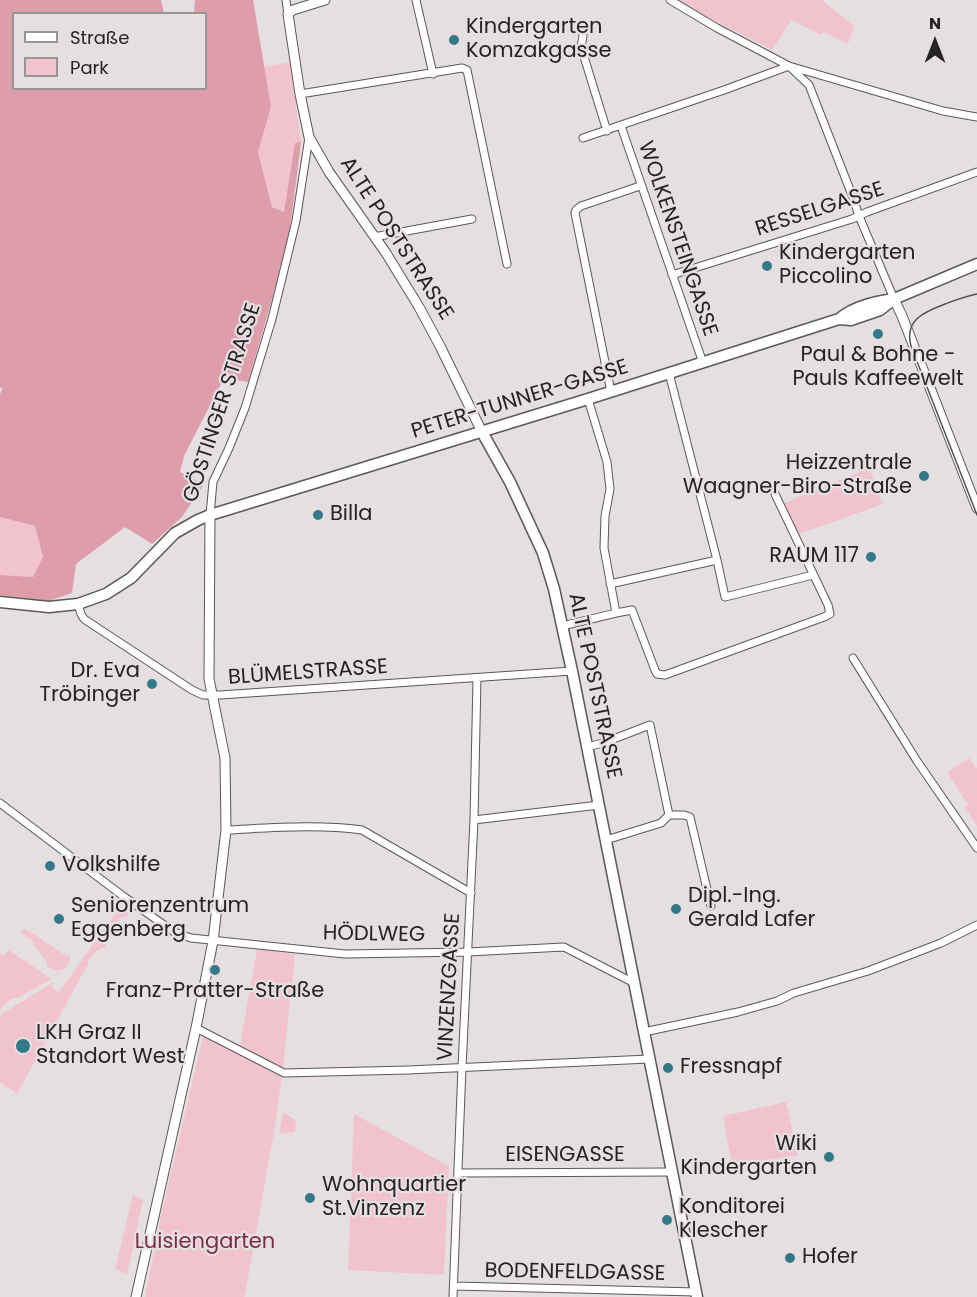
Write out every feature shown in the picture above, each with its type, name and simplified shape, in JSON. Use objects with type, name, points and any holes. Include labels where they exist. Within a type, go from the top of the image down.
[{"type":"main road","name":"PETER-TUNNER-GASSE","points":[[210,515],[611,392],[839,319],[851,320],[880,310],[894,299],[977,264]]},
{"type":"main road","name":"ALTE POSTSTRASSE","points":[[482,432],[510,482],[543,553],[554,589],[696,1294]]},
{"type":"main road","name":"GÖSTINGER STRASSE","points":[[0,602],[49,607],[78,604],[106,594],[131,578],[175,533],[210,515]]},
{"type":"street","name":"GÖSTINGER STRASSE","points":[[210,515],[213,482],[244,408],[272,319],[297,221],[309,137],[286,0]]},
{"type":"street","points":[[288,14],[293,10],[325,0]]},
{"type":"street","points":[[416,0],[434,74]]},
{"type":"street","points":[[670,0],[789,66],[943,111],[977,117]]},
{"type":"street","name":"WOLKENSTEINGASSE","points":[[581,25],[583,36],[581,47],[607,131]]},
{"type":"street","points":[[789,66],[809,85],[859,216],[902,316],[977,507]]},
{"type":"street","name":"WOLKENSTEINGASSE","points":[[583,138],[789,66]]},
{"type":"street","points":[[300,94],[462,68],[467,70],[507,264]]},
{"type":"street","name":"WOLKENSTEINGASSE","points":[[621,126],[703,363]]},
{"type":"street","name":"ALTE POSTSTRASSE","points":[[309,137],[328,172],[386,253],[419,307],[482,432]]},
{"type":"street","name":"RESSELGASSE","points":[[672,275],[852,219],[977,172]]},
{"type":"street","points":[[611,392],[575,213],[581,206],[640,186]]},
{"type":"street","points":[[374,237],[472,219]]},
{"type":"street","points":[[669,373],[725,597],[813,575]]},
{"type":"street","points":[[588,399],[607,462],[610,489],[605,516],[604,548],[616,613]]},
{"type":"street","points":[[562,626],[632,610],[657,674],[665,675],[824,618],[830,614],[828,605],[775,495]]},
{"type":"street","points":[[136,1297],[213,941],[226,830],[225,758],[209,671],[210,515]]},
{"type":"street","points":[[610,584],[717,560]]},
{"type":"street","name":"BLÜMELSTRASSE","points":[[78,604],[84,619],[203,695],[572,671]]},
{"type":"street","points":[[853,658],[911,752],[976,847]]},
{"type":"street","name":"VINZENZGASSE","points":[[453,1297],[474,820],[477,678]]},
{"type":"street","points":[[587,747],[650,725],[669,815]]},
{"type":"street","points":[[0,803],[174,932],[190,938],[213,941]]},
{"type":"street","points":[[474,820],[599,805]]},
{"type":"street","points":[[606,840],[661,823],[669,815],[690,817],[711,906]]},
{"type":"street","points":[[226,830],[291,828],[362,830],[471,893]]},
{"type":"street","points":[[644,1032],[738,1012],[777,1001],[794,993],[932,947],[977,925]]},
{"type":"street","name":"HÖDLWEG","points":[[213,941],[345,954],[468,952],[564,947],[634,983]]},
{"type":"street","points":[[196,1028],[284,1072],[408,1070],[649,1059]]},
{"type":"street","name":"EISENGASSE","points":[[458,1173],[671,1172]]},
{"type":"street","name":"BODENFELDGASSE","points":[[454,1286],[696,1294]]},
{"type":"green space","points":[[679,0],[822,0],[854,26],[848,44],[791,20],[772,50]]},
{"type":"green space","points":[[290,62],[301,142],[295,143],[285,212],[272,207],[258,152],[271,107],[264,67]]},
{"type":"green space","points":[[869,468],[883,504],[799,534],[784,503]]},
{"type":"green space","points":[[0,517],[35,526],[43,557],[33,577],[0,575]]},
{"type":"green space","points":[[969,758],[977,769],[977,826],[965,808],[968,805],[947,772]]},
{"type":"green space","points":[[121,906],[130,914],[121,917],[113,928],[113,935],[109,937],[111,939],[105,947],[96,951],[90,958],[17,1094],[0,1082],[0,1015],[54,982],[51,987],[59,992],[104,929],[106,930],[106,926]]},
{"type":"green space","points":[[24,928],[68,957],[70,954],[67,966],[59,971],[46,965],[47,962],[32,940],[21,933]]},
{"type":"green space","points":[[257,949],[295,954],[283,1069],[240,1046]]},
{"type":"green space","points":[[9,950],[51,979],[18,998],[10,1000],[0,1010],[0,953],[4,956]]},
{"type":"green space","name":"Luisiengarten","points":[[203,1036],[282,1075],[246,1289],[244,1297],[145,1297],[162,1211]]},
{"type":"green space","points":[[786,1102],[798,1155],[732,1166],[723,1116]]},
{"type":"green space","points":[[283,1112],[296,1120],[295,1132],[279,1134]]},
{"type":"green space","points":[[354,1114],[449,1166],[444,1275],[348,1270]]},
{"type":"green space","points":[[133,1195],[143,1200],[127,1274],[115,1269]]},
{"type":"shaded area","points":[[0,0],[161,0],[164,12],[12,12],[12,90],[207,90],[207,12],[194,12],[195,0],[253,0],[271,107],[258,152],[272,207],[284,212],[295,143],[301,142],[290,229],[248,382],[224,378],[184,456],[180,472],[204,484],[182,517],[152,544],[125,527],[76,564],[72,593],[49,601],[0,595],[0,575],[33,577],[43,557],[35,526],[0,517],[0,394],[3,388],[0,388]]},
{"type":"tram line","points":[[977,294],[930,310],[918,318],[910,330],[911,346],[977,515]]},
{"type":"place","name":"Kindergarten Komzakgasse","points":[[454,40]]},
{"type":"place","name":"Kindergarten Piccolino","points":[[767,266]]},
{"type":"place","name":"Paul & Bohne - Pauls Kaffeewelt","points":[[878,334]]},
{"type":"place","name":"Heizzentrale Waagner-Biro-Straße","points":[[924,476]]},
{"type":"place","name":"Billa","points":[[318,515]]},
{"type":"place","name":"RAUM 117","points":[[871,557]]},
{"type":"place","name":"Dr. Eva Tröbinger","points":[[152,684]]},
{"type":"place","name":"Volkshilfe","points":[[50,866]]},
{"type":"place","name":"Dipl.-Ing. Gerald Lafer","points":[[676,909]]},
{"type":"place","name":"Seniorenzentrum Eggenberg","points":[[59,919]]},
{"type":"place","name":"Franz-Pratter-Straße","points":[[215,970]]},
{"type":"place","name":"LKH Graz II Standort West","points":[[23,1046]]},
{"type":"place","name":"Fressnapf","points":[[668,1068]]},
{"type":"place","name":"Wiki Kindergarten","points":[[829,1157]]},
{"type":"place","name":"Wohnquartier St.Vinzenz","points":[[310,1198]]},
{"type":"place","name":"Konditorei Klescher","points":[[667,1220]]},
{"type":"place","name":"Hofer","points":[[790,1258]]}]
